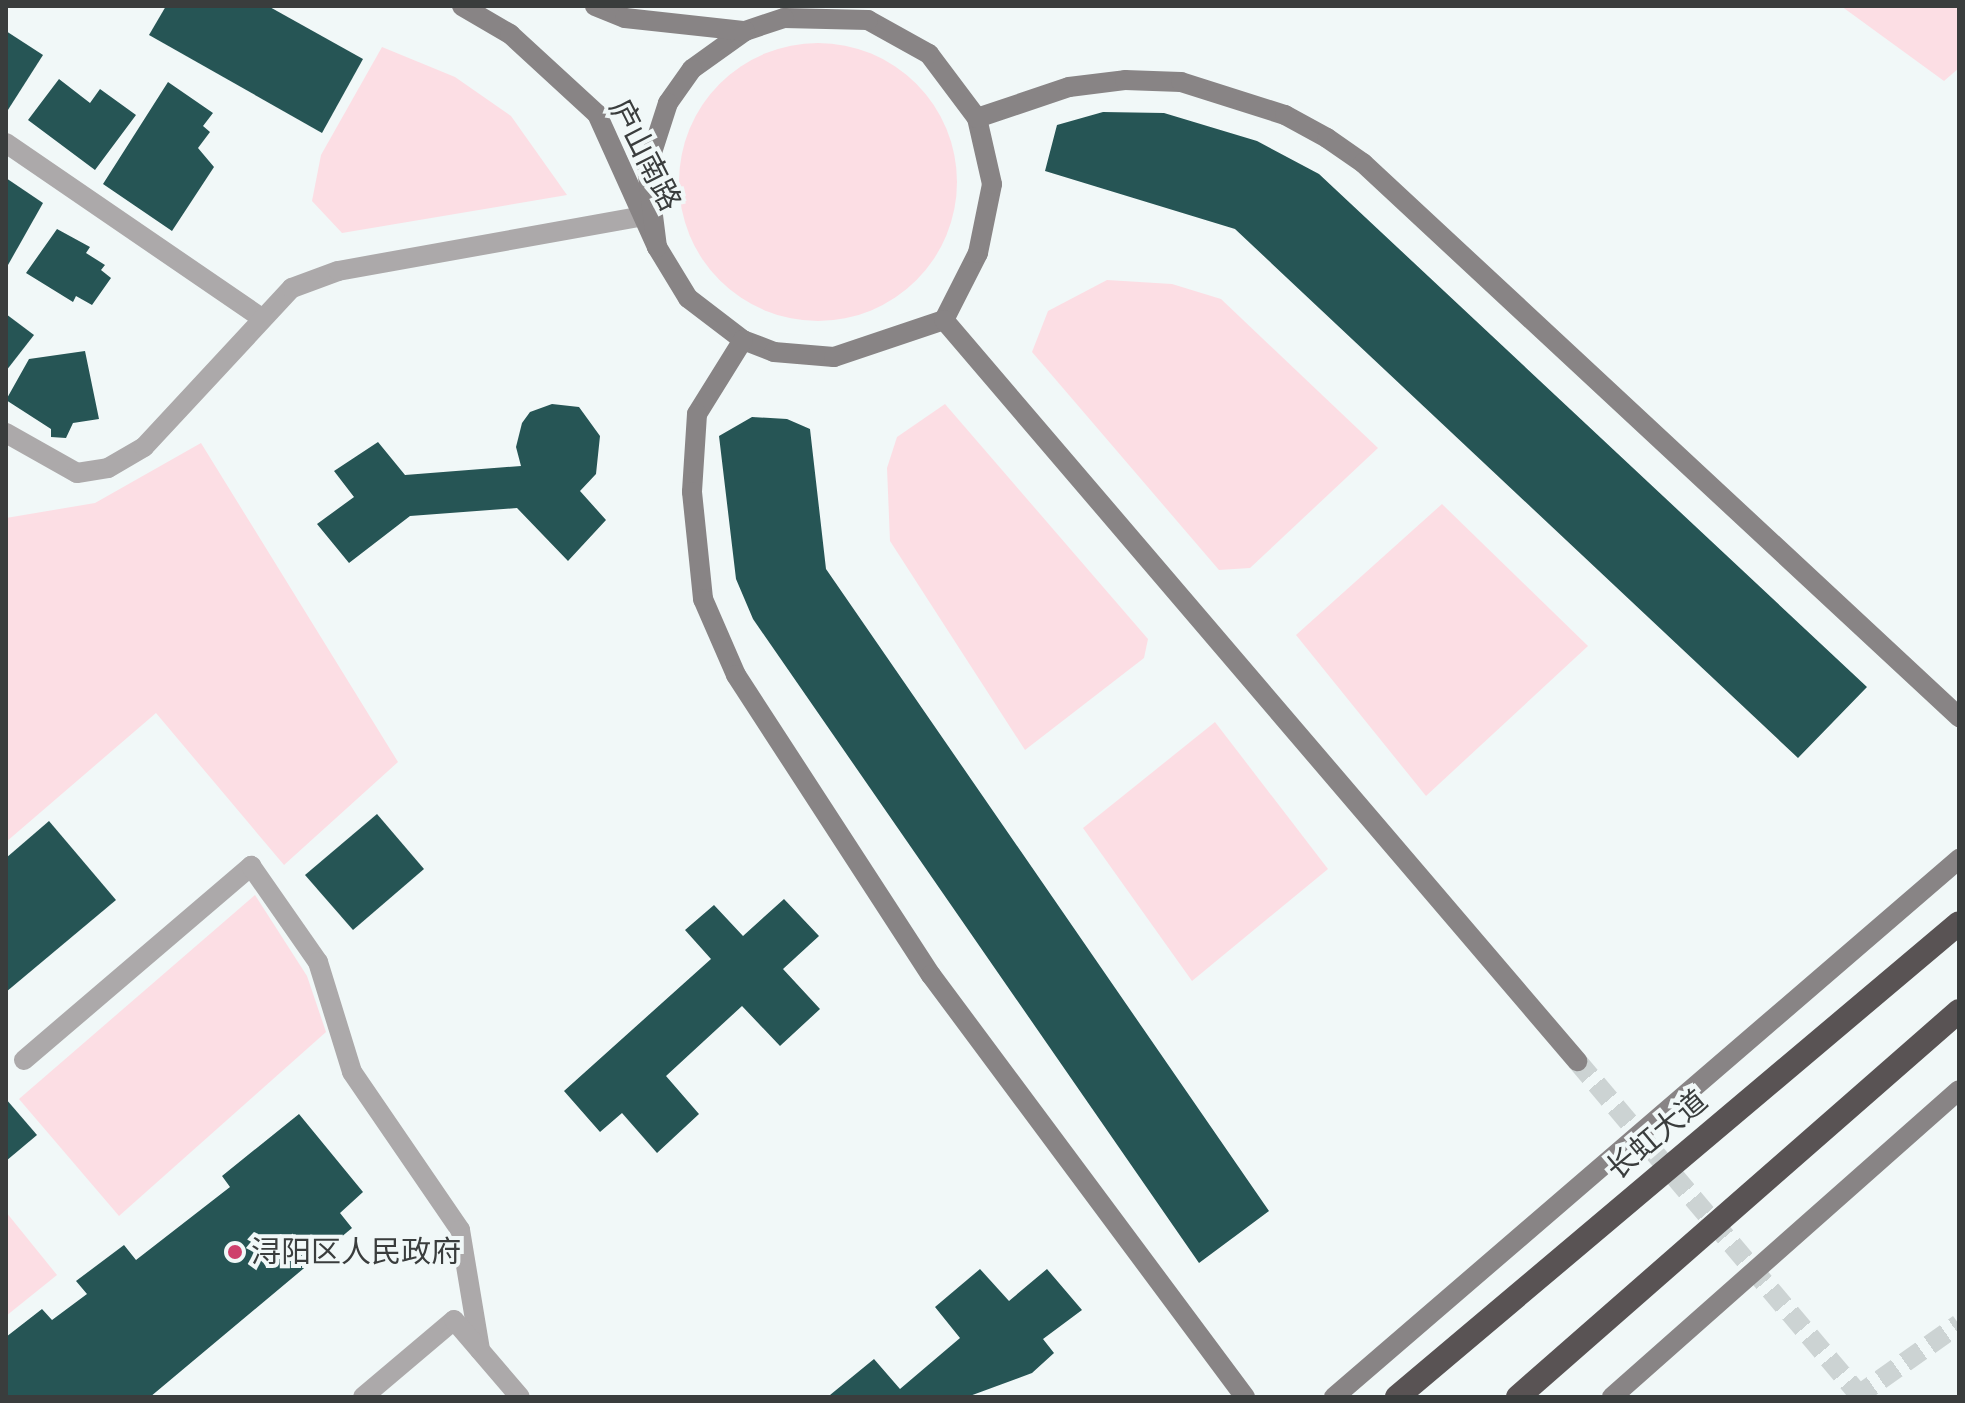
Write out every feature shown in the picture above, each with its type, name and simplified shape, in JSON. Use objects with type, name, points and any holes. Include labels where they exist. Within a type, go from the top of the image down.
[{"type":"highway","name":"长虹大道","points":[[1397,1397],[1959,923]]},
{"type":"highway","points":[[1518,1397],[1959,1011]]},
{"type":"street","name":"庐山南路","points":[[462,6],[521,43],[597,114],[657,247],[688,298],[743,340],[774,352],[834,357],[944,320]]},
{"type":"street","points":[[595,6],[625,18],[745,31]]},
{"type":"street","points":[[657,247],[647,168],[668,103],[692,69],[745,31],[784,18],[868,20],[929,54],[977,118],[992,184],[978,253],[944,320],[1577,1061]]},
{"type":"street","points":[[977,118],[1069,87],[1125,80],[1181,82],[1273,110],[1327,138],[1363,163],[1959,717]]},
{"type":"street","points":[[6,143],[263,319]]},
{"type":"street","points":[[6,433],[77,473],[108,468],[144,447],[292,288],[338,271],[643,216]]},
{"type":"street","points":[[743,340],[697,414],[692,492],[703,599],[736,675],[931,975],[1245,1397]]},
{"type":"street","points":[[1334,1397],[1959,859]]},
{"type":"street","points":[[24,1060],[251,866],[318,962],[352,1072],[460,1230],[480,1350]]},
{"type":"street","points":[[1612,1397],[1959,1090]]},
{"type":"street","points":[[363,1397],[454,1320],[520,1397]]},
{"type":"shaded area","points":[[1841,6],[1959,6],[1959,68],[1944,81]]},
{"type":"shaded area","points":[[832,43],[884,59],[906,74],[926,94],[947,129],[955,155],[955,209],[941,248],[926,270],[906,290],[884,305],[845,319],[804,321],[752,305],[730,290],[710,270],[695,248],[681,209],[679,168],[695,116],[710,94],[730,74],[752,59],[791,45]]},
{"type":"shaded area","points":[[382,47],[455,77],[511,116],[567,195],[342,233],[312,201],[321,155]]},
{"type":"shaded area","points":[[1107,280],[1172,284],[1221,299],[1378,448],[1250,568],[1219,570],[1032,352],[1048,311]]},
{"type":"shaded area","points":[[945,404],[1148,639],[1144,658],[1025,750],[890,541],[887,468],[897,437]]},
{"type":"shaded area","points":[[201,443],[398,762],[284,865],[156,713],[6,842],[6,518],[95,503]]},
{"type":"shaded area","points":[[1442,504],[1588,646],[1426,796],[1296,635]]},
{"type":"shaded area","points":[[1215,722],[1328,869],[1192,981],[1083,828]]},
{"type":"shaded area","points":[[255,895],[307,976],[326,1032],[119,1216],[19,1099]]},
{"type":"shaded area","points":[[6,1212],[57,1275],[6,1316]]},
{"type":"building","points":[[166,6],[268,6],[363,59],[322,133],[149,35]]},
{"type":"building","points":[[6,31],[43,55],[6,113]]},
{"type":"building","points":[[59,79],[90,103],[100,89],[136,115],[95,170],[28,120]]},
{"type":"building","points":[[168,82],[213,113],[203,126],[210,132],[198,148],[214,167],[172,231],[103,184]]},
{"type":"building","points":[[1103,112],[1164,113],[1257,141],[1319,174],[1867,687],[1798,758],[1235,229],[1045,171],[1057,125]]},
{"type":"building","points":[[6,178],[43,203],[8,265],[6,264]]},
{"type":"building","points":[[57,229],[90,247],[86,253],[105,265],[101,270],[111,278],[92,305],[76,296],[73,302],[26,273]]},
{"type":"building","points":[[6,314],[34,335],[6,371]]},
{"type":"building","points":[[85,351],[99,419],[73,423],[66,438],[51,437],[51,429],[6,400],[29,359]]},
{"type":"building","points":[[552,404],[579,407],[600,436],[596,474],[580,491],[606,520],[568,561],[517,508],[410,516],[349,563],[317,524],[354,497],[334,471],[378,442],[405,475],[521,466],[516,447],[522,423],[530,412]]},
{"type":"building","points":[[752,417],[787,419],[810,429],[826,569],[1269,1211],[1199,1263],[753,619],[736,579],[719,436]]},
{"type":"building","points":[[377,814],[424,869],[353,930],[305,875]]},
{"type":"building","points":[[49,821],[116,900],[6,992],[6,858]]},
{"type":"building","points":[[784,899],[819,936],[783,969],[820,1009],[780,1046],[742,1006],[666,1076],[699,1114],[657,1153],[622,1113],[600,1132],[564,1091],[711,959],[685,930],[714,905],[743,936]]},
{"type":"building","points":[[6,1099],[37,1135],[6,1161]]},
{"type":"building","name":"浔阳区人民政府","points":[[299,1114],[363,1192],[340,1213],[352,1228],[150,1397],[6,1397],[6,1337],[42,1309],[52,1320],[87,1294],[76,1281],[124,1245],[136,1260],[230,1187],[222,1176]]},
{"type":"building","points":[[980,1269],[1009,1301],[1047,1269],[1082,1310],[1043,1339],[1054,1353],[1032,1373],[967,1397],[830,1395],[874,1359],[900,1389],[960,1338],[935,1307]]},
{"type":"tunnel","points":[[1577,1061],[1861,1397]]},
{"type":"tunnel","points":[[1856,1397],[1959,1324]]},
{"type":"place","name":"浔阳区人民政府","points":[[235,1252]]}]
